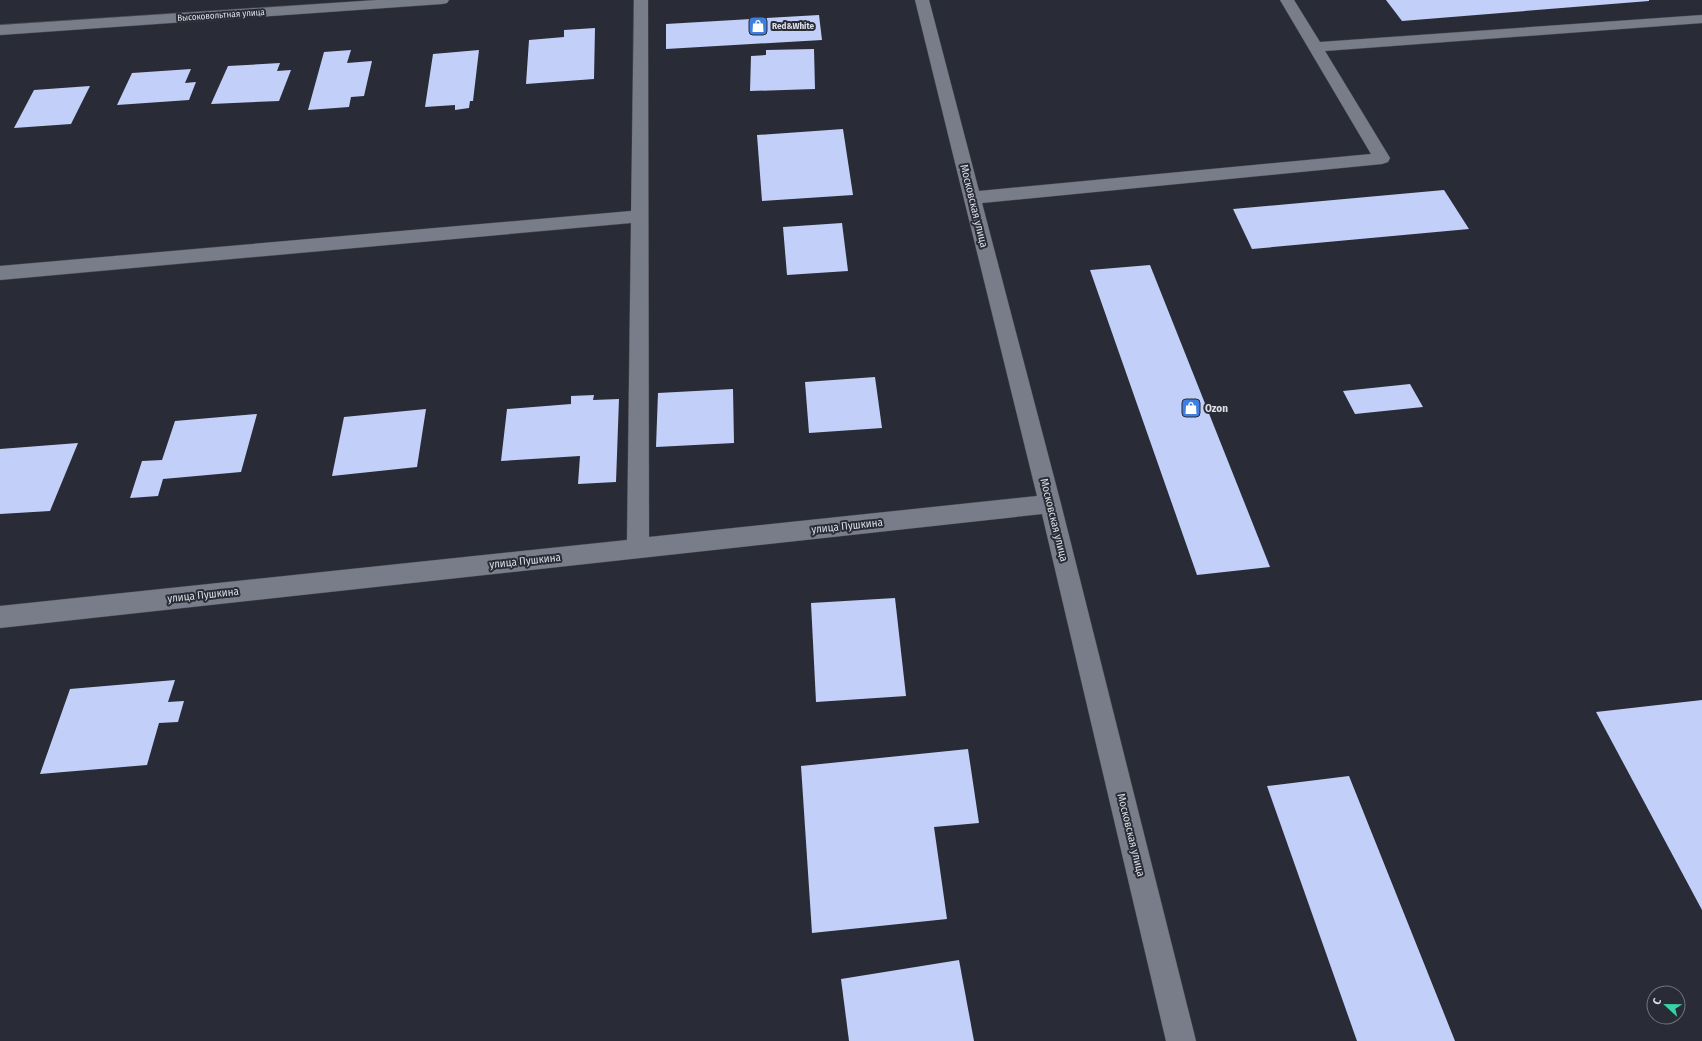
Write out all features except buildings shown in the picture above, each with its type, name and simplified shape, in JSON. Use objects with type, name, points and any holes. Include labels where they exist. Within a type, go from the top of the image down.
[{"type":"street","name":"Высоковольтная улица","points":[[0,30],[442,0]]},
{"type":"street","points":[[638,548],[641,0]]},
{"type":"street","name":"Московская улица","points":[[922,0],[1050,504],[1181,1041]]},
{"type":"street","points":[[972,198],[1382,158],[1287,0]]},
{"type":"street","points":[[1315,47],[1702,19]]},
{"type":"street","points":[[0,273],[640,216]]},
{"type":"street","name":"улица Пушкина","points":[[0,617],[1050,504]]},
{"type":"place","name":"Red&White","points":[[758,26]]},
{"type":"place","name":"Ozon","points":[[1191,408]]}]
